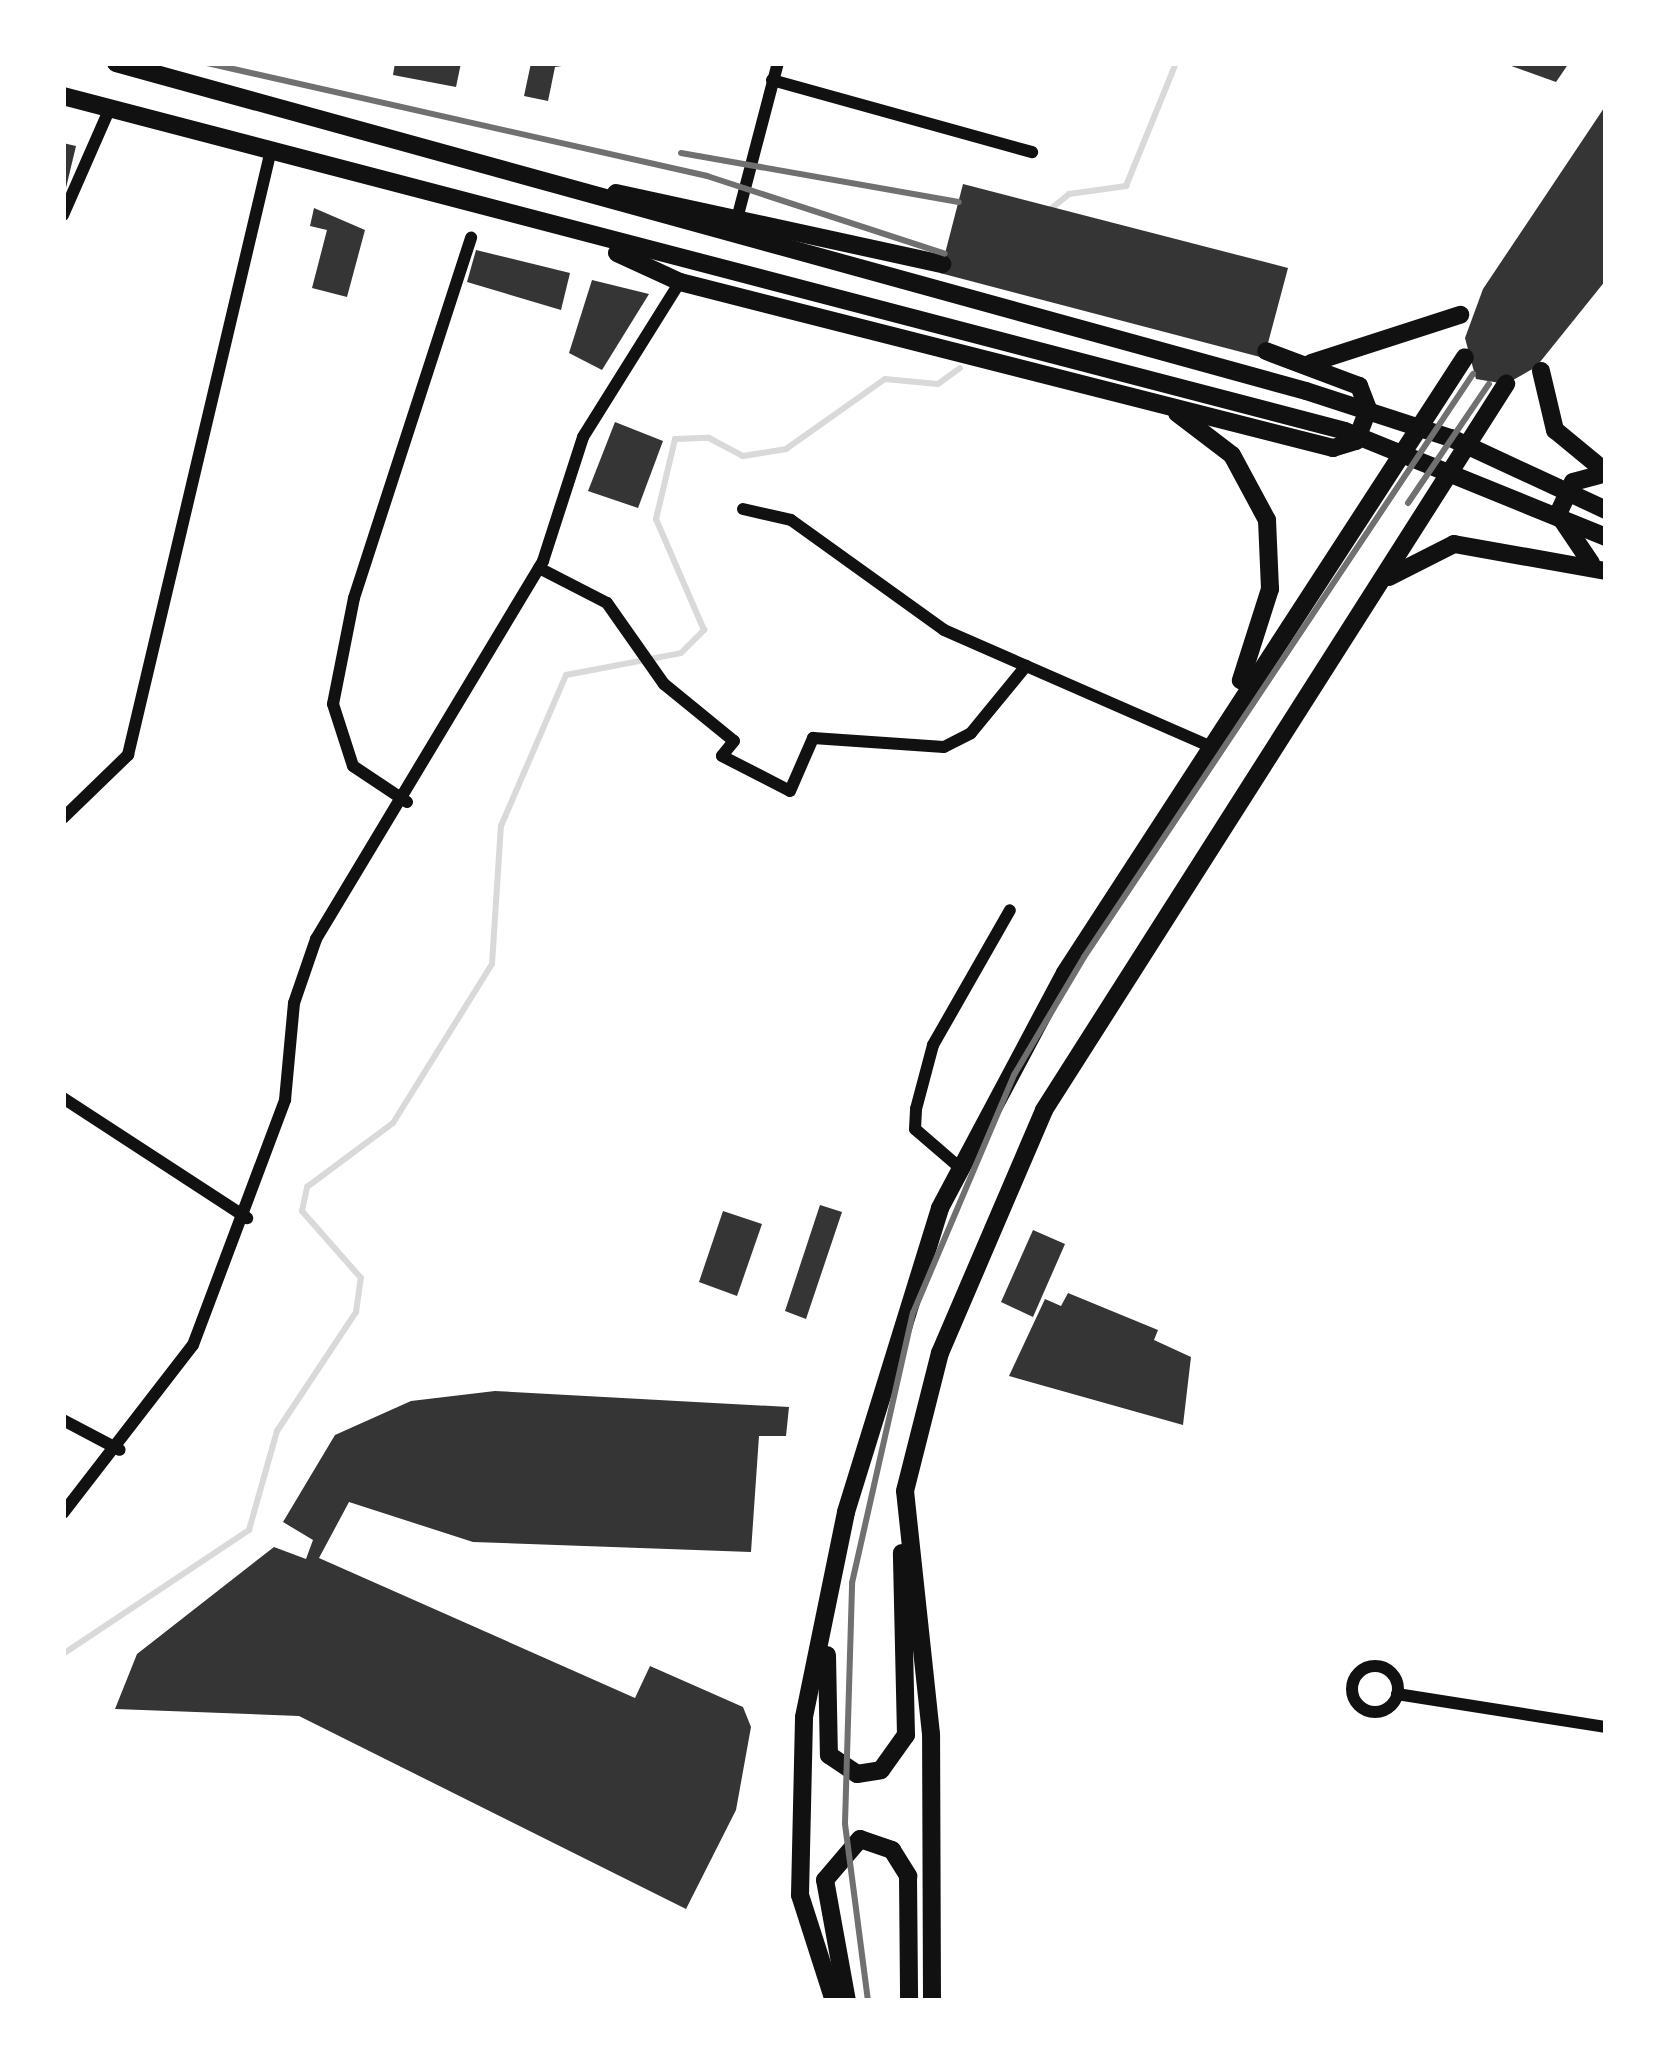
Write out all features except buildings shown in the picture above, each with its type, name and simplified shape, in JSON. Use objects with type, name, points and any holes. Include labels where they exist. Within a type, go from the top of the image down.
[{"type":"main road","points":[[116,63],[170,70],[1306,392],[1451,438],[1606,510]]},
{"type":"main road","points":[[63,96],[585,238],[1345,431],[1606,537]]},
{"type":"main road","points":[[599,195],[738,215],[942,265]]},
{"type":"main road","points":[[585,238],[680,282],[1348,446],[1365,427],[1364,393],[1306,364],[1266,351]]},
{"type":"main road","points":[[1306,364],[1372,352],[1460,316]]},
{"type":"main road","points":[[834,2001],[800,1895],[794,1813],[836,1561],[889,1354],[959,1167],[1228,712],[1465,357]]},
{"type":"main road","points":[[1541,370],[1555,430],[1606,472]]},
{"type":"main road","points":[[836,1561],[822,1736],[837,1763],[870,1773],[889,1765],[905,1735],[905,1490],[940,1353],[1044,1110],[1506,384]]},
{"type":"main road","points":[[1134,396],[1220,443],[1267,520],[1270,589],[1228,712]]},
{"type":"main road","points":[[1599,567],[1558,514],[1573,482],[1606,472]]},
{"type":"main road","points":[[1369,597],[1442,546],[1599,567]]},
{"type":"main road","points":[[905,1490],[931,1734],[932,2001]]},
{"type":"main road","points":[[847,2001],[825,1880],[860,1839],[892,1850],[908,1876],[909,2001]]},
{"type":"street","points":[[738,215],[778,63]]},
{"type":"street","points":[[772,80],[1032,152]]},
{"type":"street","points":[[63,215],[110,108]]},
{"type":"street","points":[[63,818],[128,755],[271,150]]},
{"type":"street","points":[[407,802],[352,766],[333,704],[353,598],[471,237]]},
{"type":"street","points":[[63,1513],[120,1450],[193,1345],[247,1218],[285,1100],[294,1003],[316,939],[407,802],[539,568],[583,437],[680,282]]},
{"type":"street","points":[[742,509],[791,520],[944,630],[1208,745]]},
{"type":"street","points":[[539,568],[607,603],[653,669],[734,741],[722,756],[790,791],[813,737],[944,747],[971,733],[1025,665]]},
{"type":"street","points":[[959,1167],[915,1130],[916,1108],[933,1045],[1010,910]]},
{"type":"street","points":[[63,1098],[247,1218]]},
{"type":"street","points":[[63,1420],[120,1450]]},
{"type":"street","points":[[1397,1694],[1606,1727]]},
{"type":"waterway","points":[[1047,212],[1069,194],[1126,186],[1176,63]]},
{"type":"waterway","points":[[63,1654],[249,1530],[277,1431],[356,1312],[361,1278],[302,1211],[307,1187],[393,1123],[492,964],[501,826],[566,675],[681,653],[704,630],[656,519],[675,439],[709,438],[743,456],[786,449],[885,379],[938,384],[960,368]]},
{"type":"railway","points":[[207,63],[707,176],[945,254]]},
{"type":"railway","points":[[681,153],[959,202]]},
{"type":"railway","points":[[868,2001],[845,1823],[852,1583],[913,1313],[1014,1075],[1084,957],[1473,374]]},
{"type":"railway","points":[[1408,503],[1489,384]]}]
